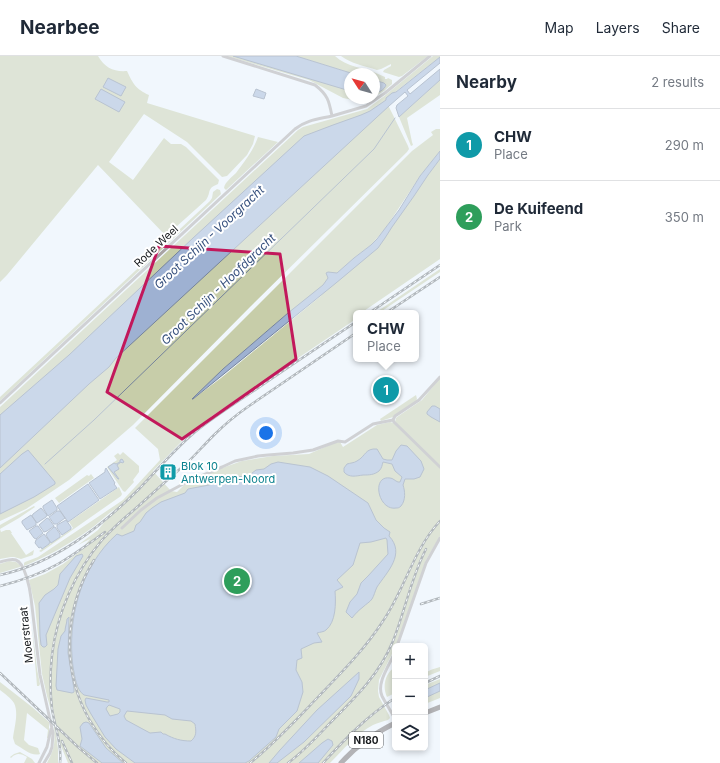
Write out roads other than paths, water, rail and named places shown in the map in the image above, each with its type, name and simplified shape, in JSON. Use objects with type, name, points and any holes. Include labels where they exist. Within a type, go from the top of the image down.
[{"type":"main road","points":[[428,712],[440,707]]},
{"type":"main road","name":"N180","points":[[341,763],[369,738],[392,725]]},
{"type":"street","points":[[223,56],[315,85],[329,100],[332,116]]},
{"type":"street","name":"Rode Weel","points":[[0,403],[301,124],[366,106],[385,94],[430,56]]},
{"type":"street","points":[[394,420],[395,416],[422,397],[440,377]]},
{"type":"street","points":[[394,420],[394,422],[440,467]]},
{"type":"street","points":[[122,528],[141,510],[157,498],[222,466],[252,457],[293,454],[313,450],[338,441],[344,442],[373,424],[394,420]]},
{"type":"street","points":[[398,643],[426,563],[440,538]]},
{"type":"street","name":"Moerstraat","points":[[0,562],[11,559],[19,562],[23,568],[28,584],[40,675],[53,732],[52,747],[44,763]]},
{"type":"street","points":[[392,658],[380,686],[382,696],[393,715]]},
{"type":"street","name":"Moerstraat","points":[[40,762],[47,747],[51,727]]},
{"type":"street","points":[[40,762],[44,763]]},
{"type":"water","points":[[233,56],[296,56],[344,71],[344,89]]},
{"type":"water","name":"Groot Schijn - Voorgracht","points":[[440,57],[440,63],[407,90],[410,94],[440,69],[440,80],[399,117],[396,108],[397,105],[408,96],[405,92],[389,106],[116,358],[109,367],[0,468],[0,415],[69,355],[304,136],[370,111]]},
{"type":"water","points":[[108,78],[126,87],[121,96],[103,87]]},
{"type":"water","points":[[380,82],[386,85],[380,92]]},
{"type":"water","points":[[101,89],[125,102],[119,112],[95,99]]},
{"type":"water","points":[[256,89],[266,93],[264,99],[253,96]]},
{"type":"water","points":[[440,151],[440,159],[378,248],[192,399],[223,369],[323,285],[328,278],[326,273],[337,273],[377,239],[399,210],[420,176]]},
{"type":"water","points":[[432,406],[440,409],[440,422],[427,414]]},
{"type":"water","points":[[401,445],[407,446],[421,461],[424,469],[420,477],[405,479],[403,485],[405,496],[404,501],[401,506],[396,508],[385,504],[379,493],[380,482],[384,479],[391,478],[397,482],[400,482],[402,477],[395,471],[392,464],[383,462],[379,471],[369,475],[350,476],[344,472],[344,468],[347,464],[357,461],[368,451],[373,449],[377,449],[383,459],[392,460],[396,451]]},
{"type":"water","points":[[28,450],[55,482],[55,484],[34,497],[0,514],[0,474]]},
{"type":"water","points":[[122,459],[124,462],[117,465],[119,469],[114,472],[118,479],[108,467],[114,463],[116,464],[120,462]]},
{"type":"water","points":[[278,462],[310,467],[328,476],[368,503],[376,520],[390,532],[389,536],[396,549],[393,563],[377,587],[372,599],[352,618],[346,612],[350,602],[357,594],[361,583],[388,554],[386,538],[360,543],[353,565],[337,580],[343,587],[335,591],[335,607],[332,622],[325,631],[317,633],[322,642],[314,643],[301,649],[302,658],[297,660],[296,670],[302,682],[303,692],[297,711],[279,729],[276,737],[249,761],[245,763],[135,763],[116,749],[105,737],[86,705],[85,700],[86,698],[109,702],[109,700],[84,695],[79,690],[76,682],[73,667],[72,631],[79,595],[85,578],[104,547],[117,534],[122,536],[134,531],[136,525],[146,513],[161,502],[185,493],[188,489],[209,485],[234,476],[247,477],[256,470],[264,469],[271,464]],"holes":[[[109,705],[120,709],[120,712],[110,716],[106,709]],[[127,711],[165,715],[172,719],[191,721],[195,724],[195,735],[191,741],[187,741],[163,734],[161,732],[150,733],[126,720],[124,716]]]},
{"type":"water","points":[[106,468],[117,488],[100,499],[89,483],[105,472]]},
{"type":"water","points":[[88,484],[99,500],[68,522],[57,506]]},
{"type":"water","points":[[52,500],[57,510],[48,516],[43,506]]},
{"type":"water","points":[[41,508],[47,515],[37,523],[32,516]]},
{"type":"water","points":[[57,511],[60,511],[65,518],[57,524],[54,524],[49,517]]},
{"type":"water","points":[[31,515],[36,522],[36,525],[27,530],[22,521]]},
{"type":"water","points":[[47,518],[54,526],[44,532],[39,525]]},
{"type":"water","points":[[66,520],[71,529],[62,535],[57,528],[57,525]]},
{"type":"water","points":[[38,526],[43,533],[36,539],[29,531]]},
{"type":"water","points":[[54,527],[60,534],[60,537],[51,543],[46,535]]},
{"type":"water","points":[[44,534],[50,542],[42,549],[35,543],[36,540]]},
{"type":"water","points":[[82,554],[83,556],[70,578],[46,635],[47,645],[43,647],[41,645],[40,636],[39,603],[45,595],[58,585],[60,574],[76,556]]},
{"type":"water","points":[[69,617],[68,653],[74,689],[74,692],[72,693],[57,690],[56,686],[58,649],[61,636],[65,631],[67,619]]},
{"type":"water","points":[[359,672],[359,679],[351,696],[304,742],[277,763],[269,763],[317,710]]},
{"type":"water","points":[[440,683],[440,691],[428,697],[428,689]]},
{"type":"water","points":[[86,722],[89,723],[106,748],[123,763],[102,763],[80,746],[82,739],[80,727]]},
{"type":"water","points":[[328,739],[332,741],[333,745],[318,763],[299,763],[322,743]]},
{"type":"waterway","name":"Groot Schijn - Hoofdgracht","points":[[45,464],[94,420],[374,149],[395,118]]},
{"type":"railway","points":[[373,310],[440,265]]},
{"type":"railway","points":[[390,310],[440,277]]},
{"type":"railway","points":[[0,575],[40,562],[76,542],[93,530],[140,488],[174,452],[210,420],[353,324]]},
{"type":"railway","points":[[60,763],[59,743],[53,716],[50,682],[54,639],[69,594],[92,552],[114,528],[187,463],[231,420],[249,406],[353,335]]},
{"type":"railway","points":[[250,763],[293,723],[361,651],[391,609],[423,544],[440,521]]},
{"type":"railway","points":[[0,586],[30,577],[51,568],[105,532]]},
{"type":"railway","points":[[288,763],[310,744],[348,704],[366,685],[381,665],[393,641],[416,571],[426,549]]},
{"type":"railway","points":[[94,560],[84,579],[72,618],[70,659],[80,700],[89,719],[106,743],[126,763]]},
{"type":"railway","points":[[421,604],[440,598]]},
{"type":"railway","points":[[0,673],[97,763]]},
{"type":"railway","points":[[428,682],[440,676]]},
{"type":"railway","points":[[323,763],[366,720],[392,700]]},
{"type":"railway","points":[[62,741],[72,763]]},
{"type":"place","name":"CHW","points":[[386,390]]},
{"type":"place","name":"Blok 10 Antwerpen-Noord","points":[[168,472]]},
{"type":"place","name":"De Kuifeend","points":[[237,581]]}]
